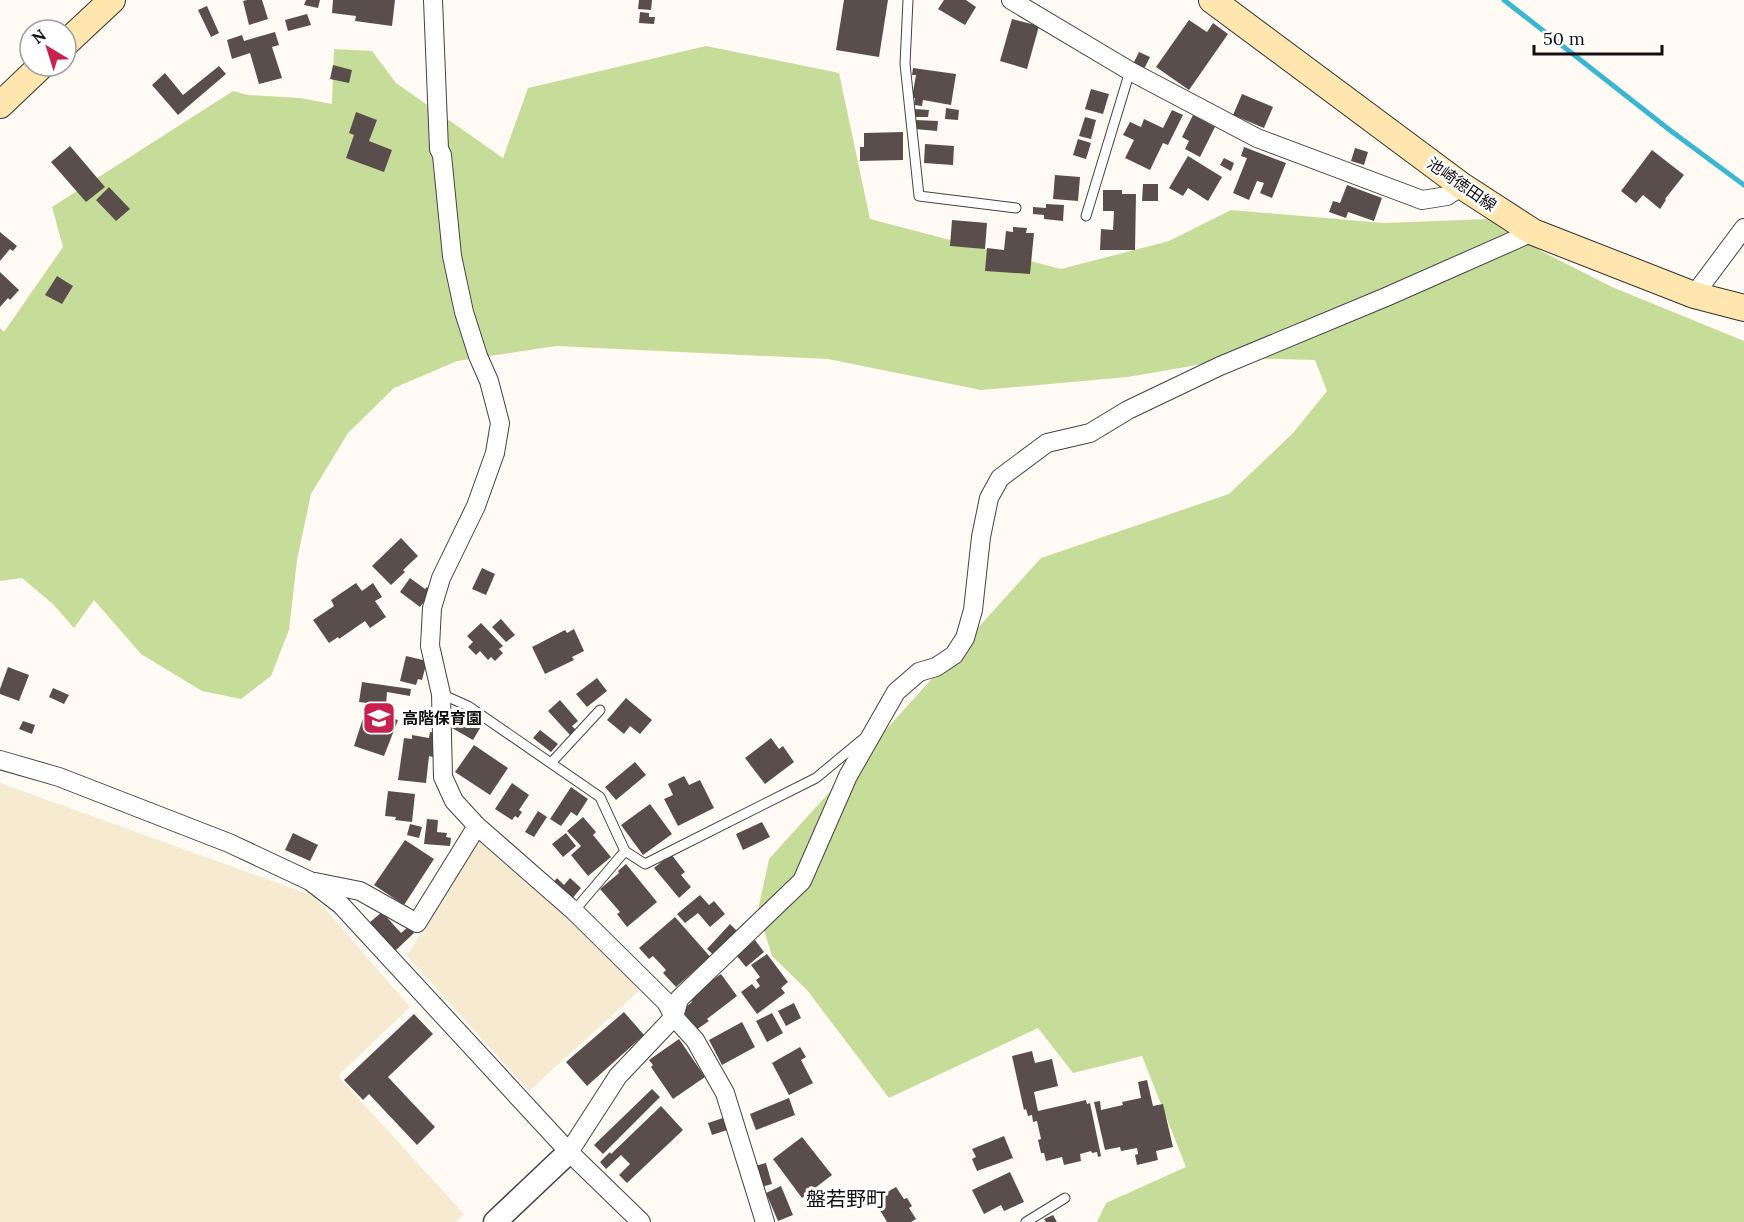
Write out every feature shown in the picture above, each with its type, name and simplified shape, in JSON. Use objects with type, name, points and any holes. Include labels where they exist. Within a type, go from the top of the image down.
[{"type":"main road","points":[[78,32],[112,0]]},
{"type":"main road","name":"池崎徳田線","points":[[1212,0],[1462,186],[1533,232],[1694,295],[1744,308]]},
{"type":"main road","points":[[0,105],[28,78]]},
{"type":"street","points":[[433,0],[440,149],[453,256],[464,312],[478,356],[489,381],[500,423],[495,453],[476,506],[441,578],[432,608],[430,646],[441,694],[443,777],[454,801],[477,826],[574,911],[666,1002],[674,1017],[695,1040],[724,1093],[765,1222]]},
{"type":"street","points":[[1011,0],[1130,72],[1257,138],[1422,200],[1447,196],[1462,186]]},
{"type":"street","points":[[1694,295],[1744,228]]},
{"type":"street","points":[[495,1222],[569,1152],[618,1076],[674,1017],[679,999],[802,881],[848,776],[896,692],[919,672],[936,668],[954,655],[965,638],[973,610],[981,537],[989,498],[1000,478],[1047,442],[1090,433],[1128,410],[1220,366],[1386,297],[1533,232]]},
{"type":"street","points":[[0,760],[59,777],[219,839],[310,881],[341,905],[569,1152],[641,1222]]},
{"type":"street","points":[[310,881],[360,891],[417,923],[477,826]]},
{"type":"lane","points":[[908,0],[905,64],[919,196],[1016,208]]},
{"type":"lane","points":[[1086,216],[1130,72]]},
{"type":"lane","points":[[441,694],[468,706],[600,797],[625,851],[645,864],[816,778],[873,730]]},
{"type":"lane","points":[[551,764],[600,710]]},
{"type":"lane","points":[[574,911],[625,851]]},
{"type":"lane","points":[[1026,1222],[1065,1198]]},
{"type":"shaded area","points":[[0,783],[314,896],[410,1007],[338,1076],[464,1214],[456,1222],[0,1222]]},
{"type":"shaded area","points":[[480,836],[643,987],[529,1091],[407,956]]},
{"type":"green space","points":[[706,46],[839,73],[870,219],[1061,269],[1169,241],[1231,210],[1384,223],[1489,219],[1541,251],[1612,287],[1744,341],[1744,1222],[1097,1222],[1106,1203],[1186,1167],[1142,1056],[1073,1073],[1038,1028],[889,1098],[807,990],[772,956],[758,910],[769,859],[1041,558],[1229,494],[1293,433],[1327,391],[1315,360],[1237,358],[1128,377],[981,390],[828,359],[556,346],[457,361],[394,388],[348,433],[311,494],[297,560],[289,630],[271,676],[241,699],[202,691],[141,654],[94,600],[74,628],[54,605],[22,578],[0,581],[0,328],[4,332],[63,247],[52,207],[233,91],[248,95],[300,98],[332,104],[334,49],[372,51],[396,83],[503,158],[528,88]]},
{"type":"building","points":[[262,0],[268,19],[249,25],[243,1]]},
{"type":"building","points":[[306,0],[320,0],[318,8],[304,5]]},
{"type":"building","points":[[333,0],[395,0],[392,26],[355,21],[356,16],[332,13]]},
{"type":"building","points":[[639,0],[652,0],[651,10],[638,9]]},
{"type":"building","points":[[844,0],[888,0],[879,57],[836,50]]},
{"type":"building","points":[[944,0],[966,0],[976,7],[965,25],[938,9]]},
{"type":"building","points":[[207,6],[219,33],[211,37],[198,10]]},
{"type":"building","points":[[640,12],[649,13],[649,17],[655,17],[654,24],[639,23]]},
{"type":"building","points":[[307,14],[311,25],[288,31],[285,20]]},
{"type":"building","points":[[1012,19],[1039,26],[1027,69],[1000,61]]},
{"type":"building","points":[[1189,20],[1207,32],[1213,23],[1228,34],[1189,90],[1156,67]]},
{"type":"building","points":[[275,32],[279,45],[272,47],[282,78],[259,84],[250,53],[232,59],[227,40],[242,35],[244,41]]},
{"type":"building","points":[[1139,52],[1150,57],[1144,69],[1133,64]]},
{"type":"building","points":[[333,65],[352,70],[349,83],[330,79]]},
{"type":"building","points":[[219,66],[226,74],[178,115],[152,85],[165,73],[183,95]]},
{"type":"building","points":[[913,68],[956,74],[951,105],[923,100],[922,106],[914,105],[915,98],[912,98],[916,75],[912,75]]},
{"type":"building","points":[[1091,89],[1109,94],[1103,114],[1085,109]]},
{"type":"building","points":[[1242,94],[1273,107],[1264,128],[1233,115]]},
{"type":"building","points":[[946,108],[959,110],[958,120],[945,119]]},
{"type":"building","points":[[915,109],[929,110],[928,117],[914,117]]},
{"type":"building","points":[[1172,110],[1183,115],[1168,145],[1163,143],[1150,170],[1125,158],[1134,140],[1123,135],[1130,122],[1141,127],[1144,119],[1163,128]]},
{"type":"building","points":[[356,112],[377,120],[369,141],[392,150],[384,172],[346,158],[354,135],[349,133]]},
{"type":"building","points":[[1193,115],[1215,127],[1200,157],[1185,149],[1189,141],[1182,137]]},
{"type":"building","points":[[1085,117],[1096,120],[1091,139],[1079,136]]},
{"type":"building","points":[[916,120],[938,121],[937,131],[915,129]]},
{"type":"building","points":[[903,132],[903,160],[860,161],[860,147],[864,147],[864,133]]},
{"type":"building","points":[[1078,139],[1091,143],[1086,159],[1073,155]]},
{"type":"building","points":[[925,144],[954,146],[953,165],[924,163]]},
{"type":"building","points":[[70,146],[105,187],[86,202],[51,162]]},
{"type":"building","points":[[1244,147],[1286,163],[1272,198],[1260,193],[1264,183],[1257,181],[1249,200],[1233,193],[1247,158],[1241,156]]},
{"type":"building","points":[[1355,148],[1368,152],[1364,165],[1351,161]]},
{"type":"building","points":[[1652,150],[1684,175],[1660,209],[1643,195],[1636,203],[1621,191]]},
{"type":"building","points":[[1188,156],[1222,177],[1208,201],[1188,188],[1183,196],[1169,188]]},
{"type":"building","points":[[1224,158],[1234,163],[1231,171],[1220,165]]},
{"type":"building","points":[[1055,175],[1080,177],[1078,201],[1053,199]]},
{"type":"building","points":[[1143,184],[1158,184],[1158,201],[1142,201]]},
{"type":"building","points":[[1347,185],[1382,198],[1374,221],[1348,212],[1346,218],[1329,212],[1333,201],[1340,203]]},
{"type":"building","points":[[109,187],[130,209],[116,221],[96,200]]},
{"type":"building","points":[[1103,190],[1122,190],[1122,194],[1136,194],[1135,250],[1100,250],[1101,229],[1113,230],[1114,211],[1103,211]]},
{"type":"building","points":[[1046,204],[1064,205],[1063,221],[1044,219],[1044,215],[1033,214],[1033,207],[1046,208]]},
{"type":"building","points":[[952,220],[987,223],[985,249],[950,246]]},
{"type":"building","points":[[1013,227],[1027,228],[1026,233],[1034,233],[1030,274],[985,271],[987,248],[1004,250],[1006,231],[1013,232]]},
{"type":"building","points":[[0,232],[17,246],[13,251],[10,249],[0,261]]},
{"type":"building","points":[[0,272],[19,290],[0,307]]},
{"type":"building","points":[[57,276],[73,286],[62,304],[45,295]]},
{"type":"building","points":[[401,538],[418,556],[391,585],[372,566]]},
{"type":"building","points":[[482,568],[495,574],[486,595],[472,589]]},
{"type":"building","points":[[410,578],[425,589],[427,587],[432,591],[420,607],[400,592]]},
{"type":"building","points":[[356,583],[362,591],[373,583],[382,597],[375,601],[386,617],[370,628],[365,621],[339,639],[338,637],[329,643],[313,620],[334,606],[331,600]]},
{"type":"building","points":[[501,619],[515,635],[506,642],[492,627]]},
{"type":"building","points":[[481,623],[503,646],[499,649],[503,653],[495,661],[491,657],[488,660],[480,651],[476,655],[468,647],[473,642],[467,636]]},
{"type":"building","points":[[574,629],[584,651],[572,657],[574,660],[545,674],[532,647],[565,630],[567,633]]},
{"type":"building","points":[[406,656],[427,661],[422,680],[418,679],[416,685],[400,681]]},
{"type":"building","points":[[8,667],[29,675],[19,701],[0,694]]},
{"type":"building","points":[[597,678],[607,691],[587,707],[576,694]]},
{"type":"building","points":[[362,682],[411,689],[410,696],[387,692],[386,705],[359,702]]},
{"type":"building","points":[[53,688],[69,695],[64,704],[49,697]]},
{"type":"building","points":[[626,698],[652,720],[640,734],[630,726],[624,734],[607,720]]},
{"type":"building","points":[[560,700],[578,721],[572,726],[576,730],[570,735],[548,711]]},
{"type":"building","points":[[463,711],[483,723],[473,740],[452,728]]},
{"type":"building","points":[[365,712],[398,720],[384,756],[354,746]]},
{"type":"building","points":[[23,721],[35,725],[32,734],[19,729]]},
{"type":"building","points":[[540,730],[558,744],[551,752],[533,738]]},
{"type":"building","points":[[430,732],[436,733],[433,757],[429,756],[426,783],[398,780],[404,738],[412,739],[412,735],[429,738]]},
{"type":"building","points":[[771,738],[779,749],[783,746],[794,762],[765,784],[745,758]]},
{"type":"building","points":[[474,745],[508,768],[490,795],[455,772]]},
{"type":"building","points":[[635,762],[646,775],[616,800],[605,787]]},
{"type":"building","points":[[684,776],[689,785],[700,780],[714,808],[678,826],[664,799],[673,795],[668,784]]},
{"type":"building","points":[[512,783],[529,795],[519,810],[522,812],[518,818],[515,816],[512,820],[495,809]]},
{"type":"building","points":[[571,787],[588,799],[577,816],[571,812],[561,826],[550,819]]},
{"type":"building","points":[[388,791],[415,794],[412,822],[385,816]]},
{"type":"building","points":[[650,804],[672,834],[643,855],[621,825]]},
{"type":"building","points":[[538,811],[547,817],[534,837],[525,832]]},
{"type":"building","points":[[583,817],[596,832],[593,835],[611,857],[588,876],[571,855],[581,846],[567,831]]},
{"type":"building","points":[[427,819],[438,820],[437,832],[447,833],[446,837],[451,838],[450,846],[424,844]]},
{"type":"building","points":[[762,822],[770,837],[743,850],[736,834]]},
{"type":"building","points":[[410,824],[422,827],[419,838],[407,835]]},
{"type":"building","points":[[293,833],[318,845],[310,861],[285,850]]},
{"type":"building","points":[[566,833],[576,846],[563,857],[552,844]]},
{"type":"building","points":[[405,840],[434,859],[404,905],[374,885]]},
{"type":"building","points":[[671,854],[685,872],[681,875],[691,887],[679,898],[654,868]]},
{"type":"building","points":[[626,864],[657,902],[627,927],[617,914],[620,912],[600,889]]},
{"type":"building","points":[[557,878],[564,885],[570,878],[581,888],[571,900],[552,884]]},
{"type":"building","points":[[700,895],[709,905],[714,901],[725,914],[710,927],[698,913],[685,923],[677,914]]},
{"type":"building","points":[[382,912],[401,933],[408,927],[414,933],[395,951],[369,923]]},
{"type":"building","points":[[675,917],[713,960],[706,966],[703,963],[676,987],[663,973],[666,970],[653,956],[649,959],[639,948]]},
{"type":"building","points":[[730,924],[737,931],[719,960],[707,949]]},
{"type":"building","points":[[755,940],[764,952],[746,967],[736,955]]},
{"type":"building","points":[[767,954],[788,982],[781,988],[785,993],[757,1014],[741,992],[752,984],[756,989],[760,986],[756,980],[760,977],[751,965]]},
{"type":"building","points":[[721,974],[737,996],[696,1030],[682,1010],[692,1002],[688,997]]},
{"type":"building","points":[[794,1003],[801,1018],[786,1026],[778,1011]]},
{"type":"building","points":[[624,1012],[644,1035],[587,1086],[566,1062]]},
{"type":"building","points":[[772,1013],[783,1033],[767,1042],[756,1021]]},
{"type":"building","points":[[414,1014],[433,1034],[388,1077],[435,1127],[417,1145],[369,1094],[363,1100],[344,1080]]},
{"type":"building","points":[[742,1022],[755,1047],[722,1065],[709,1040]]},
{"type":"building","points":[[679,1039],[705,1077],[673,1099],[651,1067],[653,1065],[649,1060]]},
{"type":"building","points":[[800,1047],[806,1057],[801,1060],[813,1083],[789,1095],[772,1063]]},
{"type":"building","points":[[1032,1051],[1035,1063],[1052,1059],[1058,1086],[1034,1092],[1038,1111],[1086,1100],[1087,1104],[1090,1103],[1101,1156],[1098,1157],[1097,1152],[1092,1153],[1091,1151],[1080,1154],[1081,1161],[1064,1165],[1062,1157],[1046,1161],[1044,1153],[1041,1153],[1038,1140],[1041,1139],[1037,1121],[1033,1122],[1032,1115],[1028,1116],[1026,1109],[1024,1110],[1012,1056]]},
{"type":"building","points":[[1147,1080],[1153,1106],[1163,1104],[1173,1147],[1156,1151],[1158,1160],[1137,1165],[1135,1155],[1138,1154],[1137,1148],[1121,1151],[1120,1147],[1105,1150],[1094,1102],[1100,1101],[1101,1110],[1141,1098],[1138,1082]]},
{"type":"building","points":[[652,1089],[660,1097],[603,1154],[594,1145]]},
{"type":"building","points":[[789,1098],[795,1115],[756,1130],[750,1114]]},
{"type":"building","points":[[661,1106],[683,1130],[627,1183],[619,1175],[630,1164],[621,1155],[606,1169],[600,1162]]},
{"type":"building","points":[[723,1118],[727,1130],[712,1135],[708,1123]]},
{"type":"building","points":[[1004,1136],[1013,1158],[977,1171],[972,1159],[976,1157],[972,1149]]},
{"type":"building","points":[[802,1137],[832,1175],[802,1198],[773,1159]]},
{"type":"building","points":[[766,1163],[772,1184],[761,1187],[755,1166]]},
{"type":"building","points":[[1010,1172],[1024,1202],[1004,1211],[1001,1205],[984,1214],[972,1190]]},
{"type":"building","points":[[781,1186],[793,1215],[778,1221],[766,1193]]},
{"type":"building","points":[[896,1187],[912,1206],[909,1208],[916,1219],[911,1222],[887,1222],[874,1200]]},
{"type":"building","points":[[1053,1215],[1057,1222],[1046,1222],[1044,1219]]},
{"type":"waterway","points":[[1504,0],[1744,185]]},
{"type":"place","name":"高階保育園","points":[[379,718]]},
{"type":"district","name":"盤若野町","points":[[846,1199]]}]
